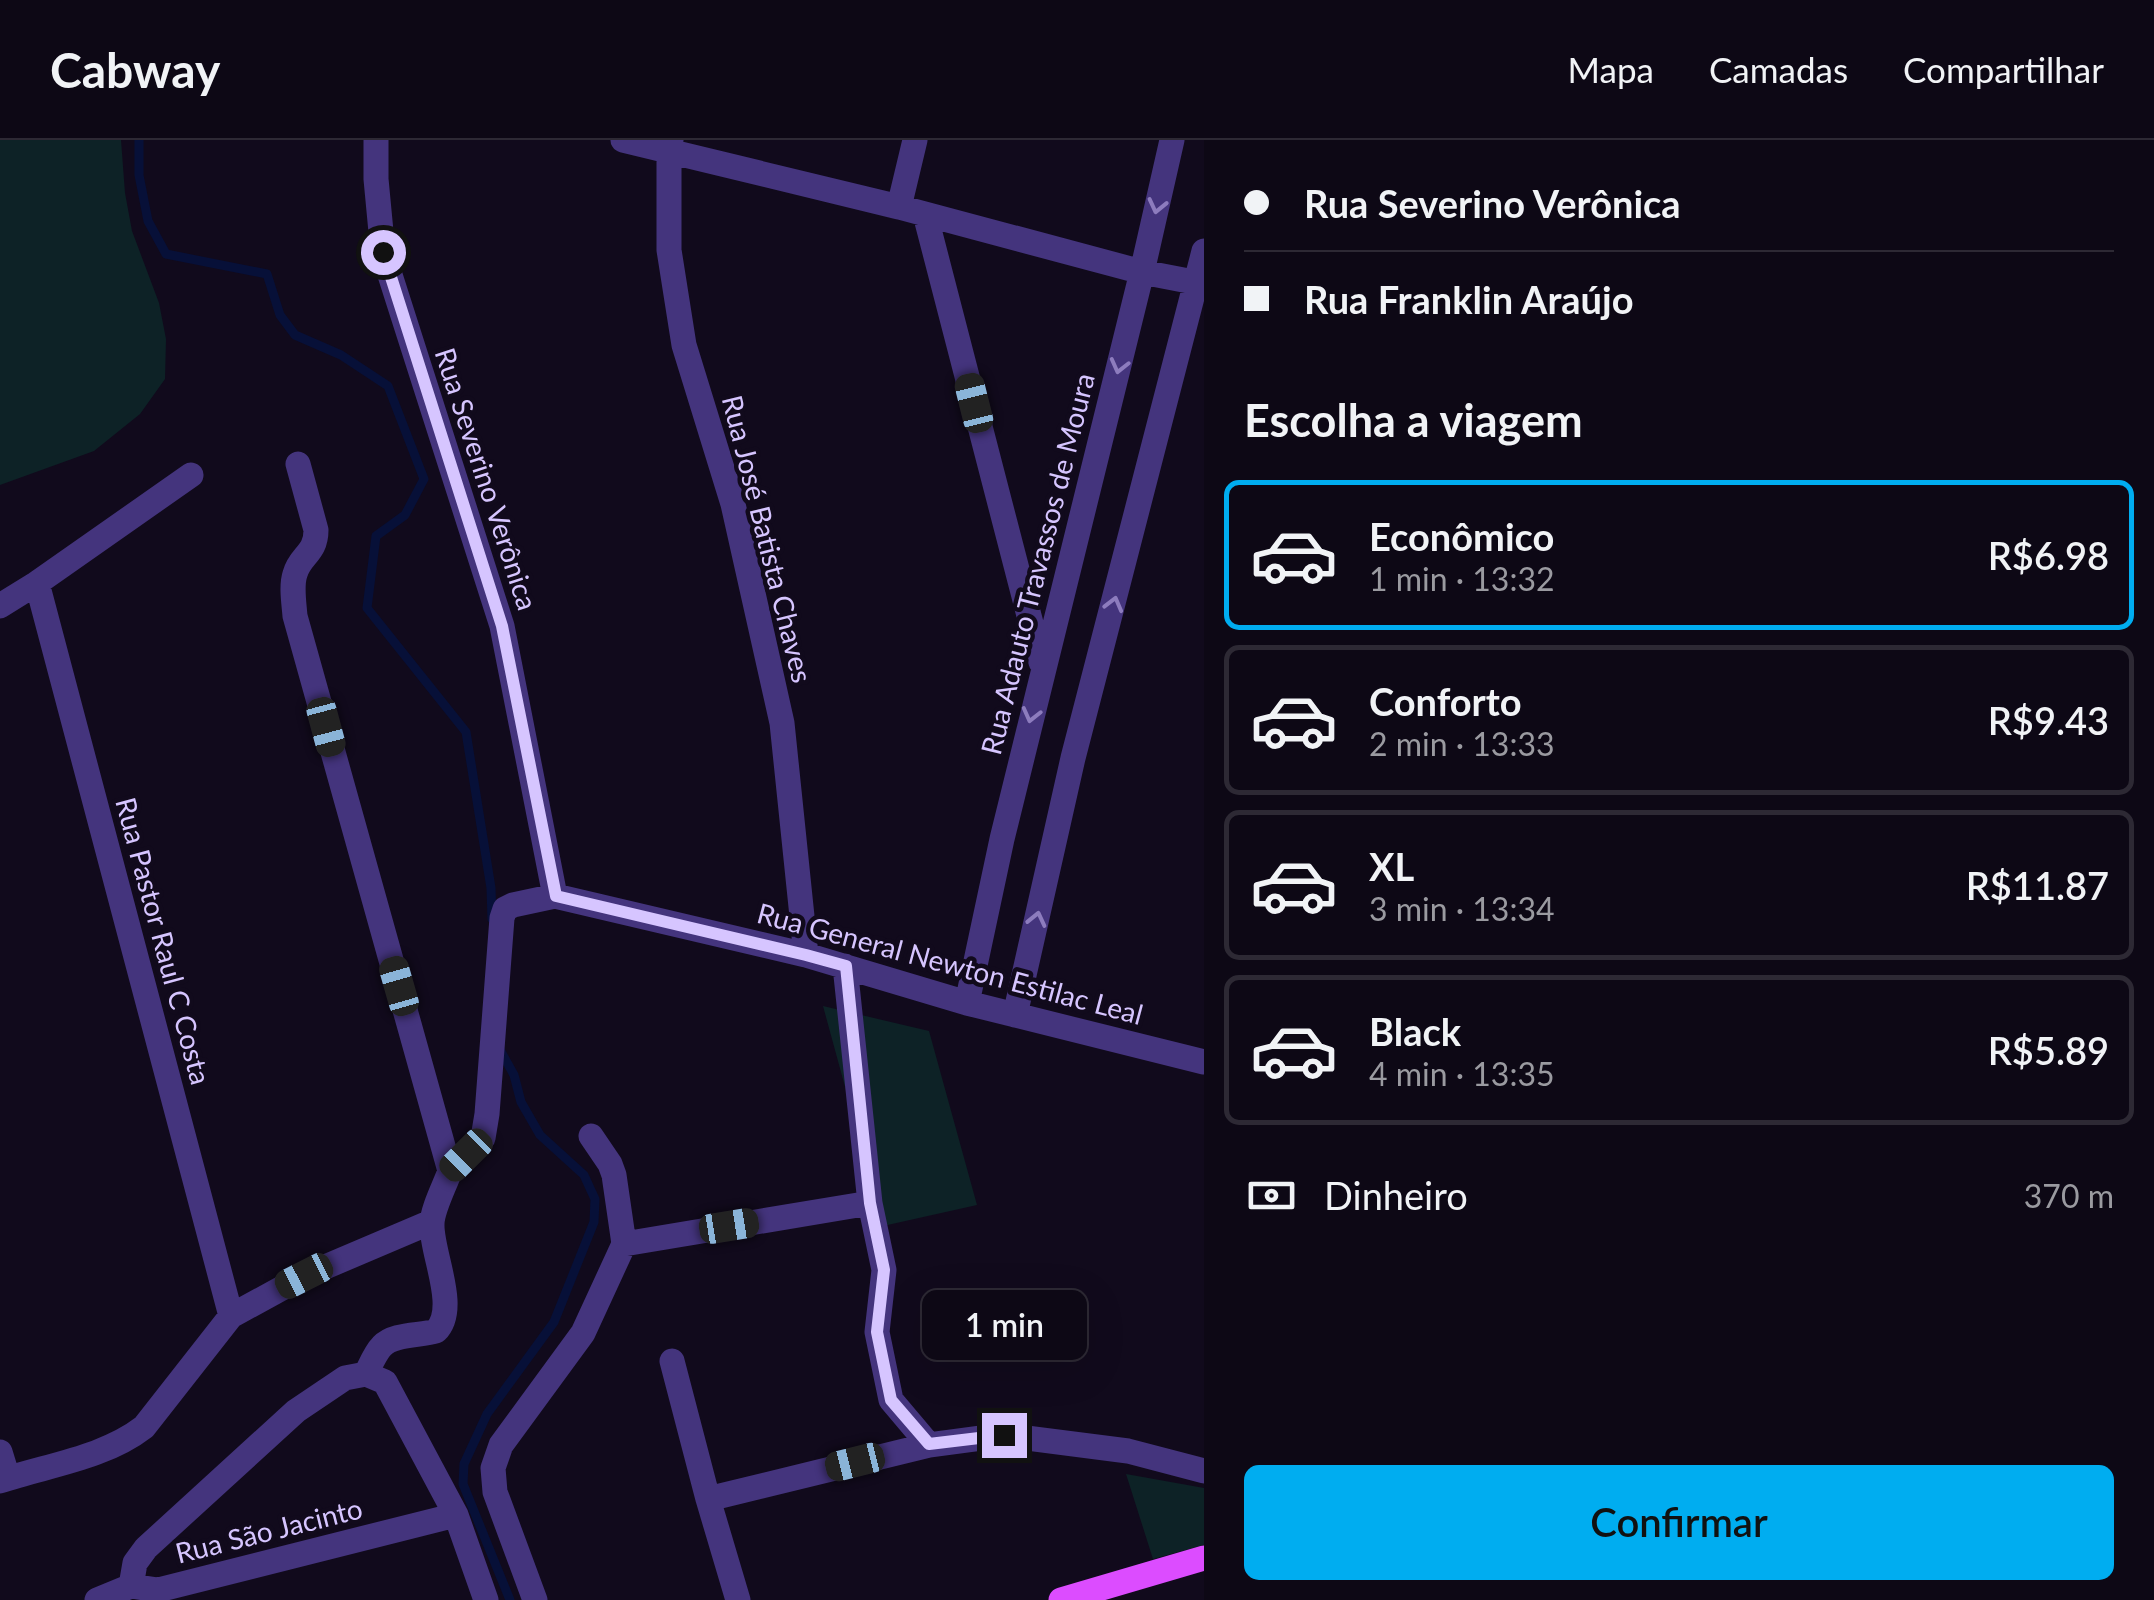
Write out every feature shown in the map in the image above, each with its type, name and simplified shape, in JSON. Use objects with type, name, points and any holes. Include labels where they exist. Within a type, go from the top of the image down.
[{"type":"main road","points":[[1061,1600],[1204,1558]]},
{"type":"street","name":"Rua Severino Verônica","points":[[376,140],[383,252],[502,626],[556,896]]},
{"type":"street","points":[[623,140],[670,146],[1142,272],[1201,284]]},
{"type":"street","points":[[899,207],[915,140]]},
{"type":"street","name":"Rua Adauto Travassos de Moura","points":[[967,1003],[1002,839],[1172,140]]},
{"type":"street","name":"Rua José Batista Chaves","points":[[670,146],[669,250],[684,345],[733,504],[782,723],[806,955]]},
{"type":"street","points":[[925,214],[1043,667]]},
{"type":"street","points":[[1016,1014],[1073,758],[1201,284],[1204,251]]},
{"type":"street","points":[[298,464],[316,540],[294,576],[295,616],[450,1171],[431,1222],[445,1313],[442,1327],[429,1334],[386,1343],[366,1374]]},
{"type":"street","points":[[0,606],[191,475]]},
{"type":"street","name":"Rua Pastor Raul C Costa","points":[[37,583],[231,1316]]},
{"type":"street","name":"Rua General Newton Estilac Leal","points":[[450,1171],[483,1138],[505,909],[556,896],[806,955],[967,1003],[1204,1062]]},
{"type":"street","points":[[846,966],[870,1203],[884,1270],[877,1332],[891,1400],[929,1444]]},
{"type":"street","points":[[534,1600],[495,1492],[493,1468],[496,1455],[516,1424],[576,1344],[624,1244],[614,1175],[591,1136]]},
{"type":"street","points":[[624,1244],[870,1203]]},
{"type":"street","points":[[0,1452],[4,1480],[113,1447],[130,1438],[144,1427],[231,1316],[304,1276],[431,1222]]},
{"type":"street","points":[[672,1361],[738,1600]]},
{"type":"street","points":[[131,1586],[135,1563],[146,1548],[296,1411],[345,1378],[366,1374],[384,1382],[456,1514],[486,1600]]},
{"type":"street","points":[[708,1499],[929,1444],[1004,1435],[1128,1452],[1204,1471]]},
{"type":"street","name":"Rua São Jacinto","points":[[97,1600],[131,1586],[158,1590],[456,1514]]},
{"type":"green space","points":[[0,140],[121,140],[132,231],[159,303],[166,339],[165,379],[140,414],[94,451],[0,485]]},
{"type":"green space","points":[[823,1006],[929,1031],[977,1205],[883,1226]]},
{"type":"green space","points":[[1126,1474],[1204,1488],[1204,1545],[1153,1559]]},
{"type":"waterway","points":[[139,140],[139,175],[148,221],[166,254],[267,274],[280,315],[295,335],[341,355],[388,386],[424,479],[405,515],[376,536],[367,608],[466,732],[491,888],[492,919]]},
{"type":"waterway","points":[[499,1048],[514,1075],[521,1102],[540,1135],[584,1175],[595,1199],[594,1222],[554,1322],[487,1414],[464,1464],[463,1484],[510,1600]]},
{"type":"route","points":[[383,252],[502,626],[556,896],[846,966],[870,1203],[884,1270],[877,1332],[891,1400],[929,1444],[1004,1435]]}]
